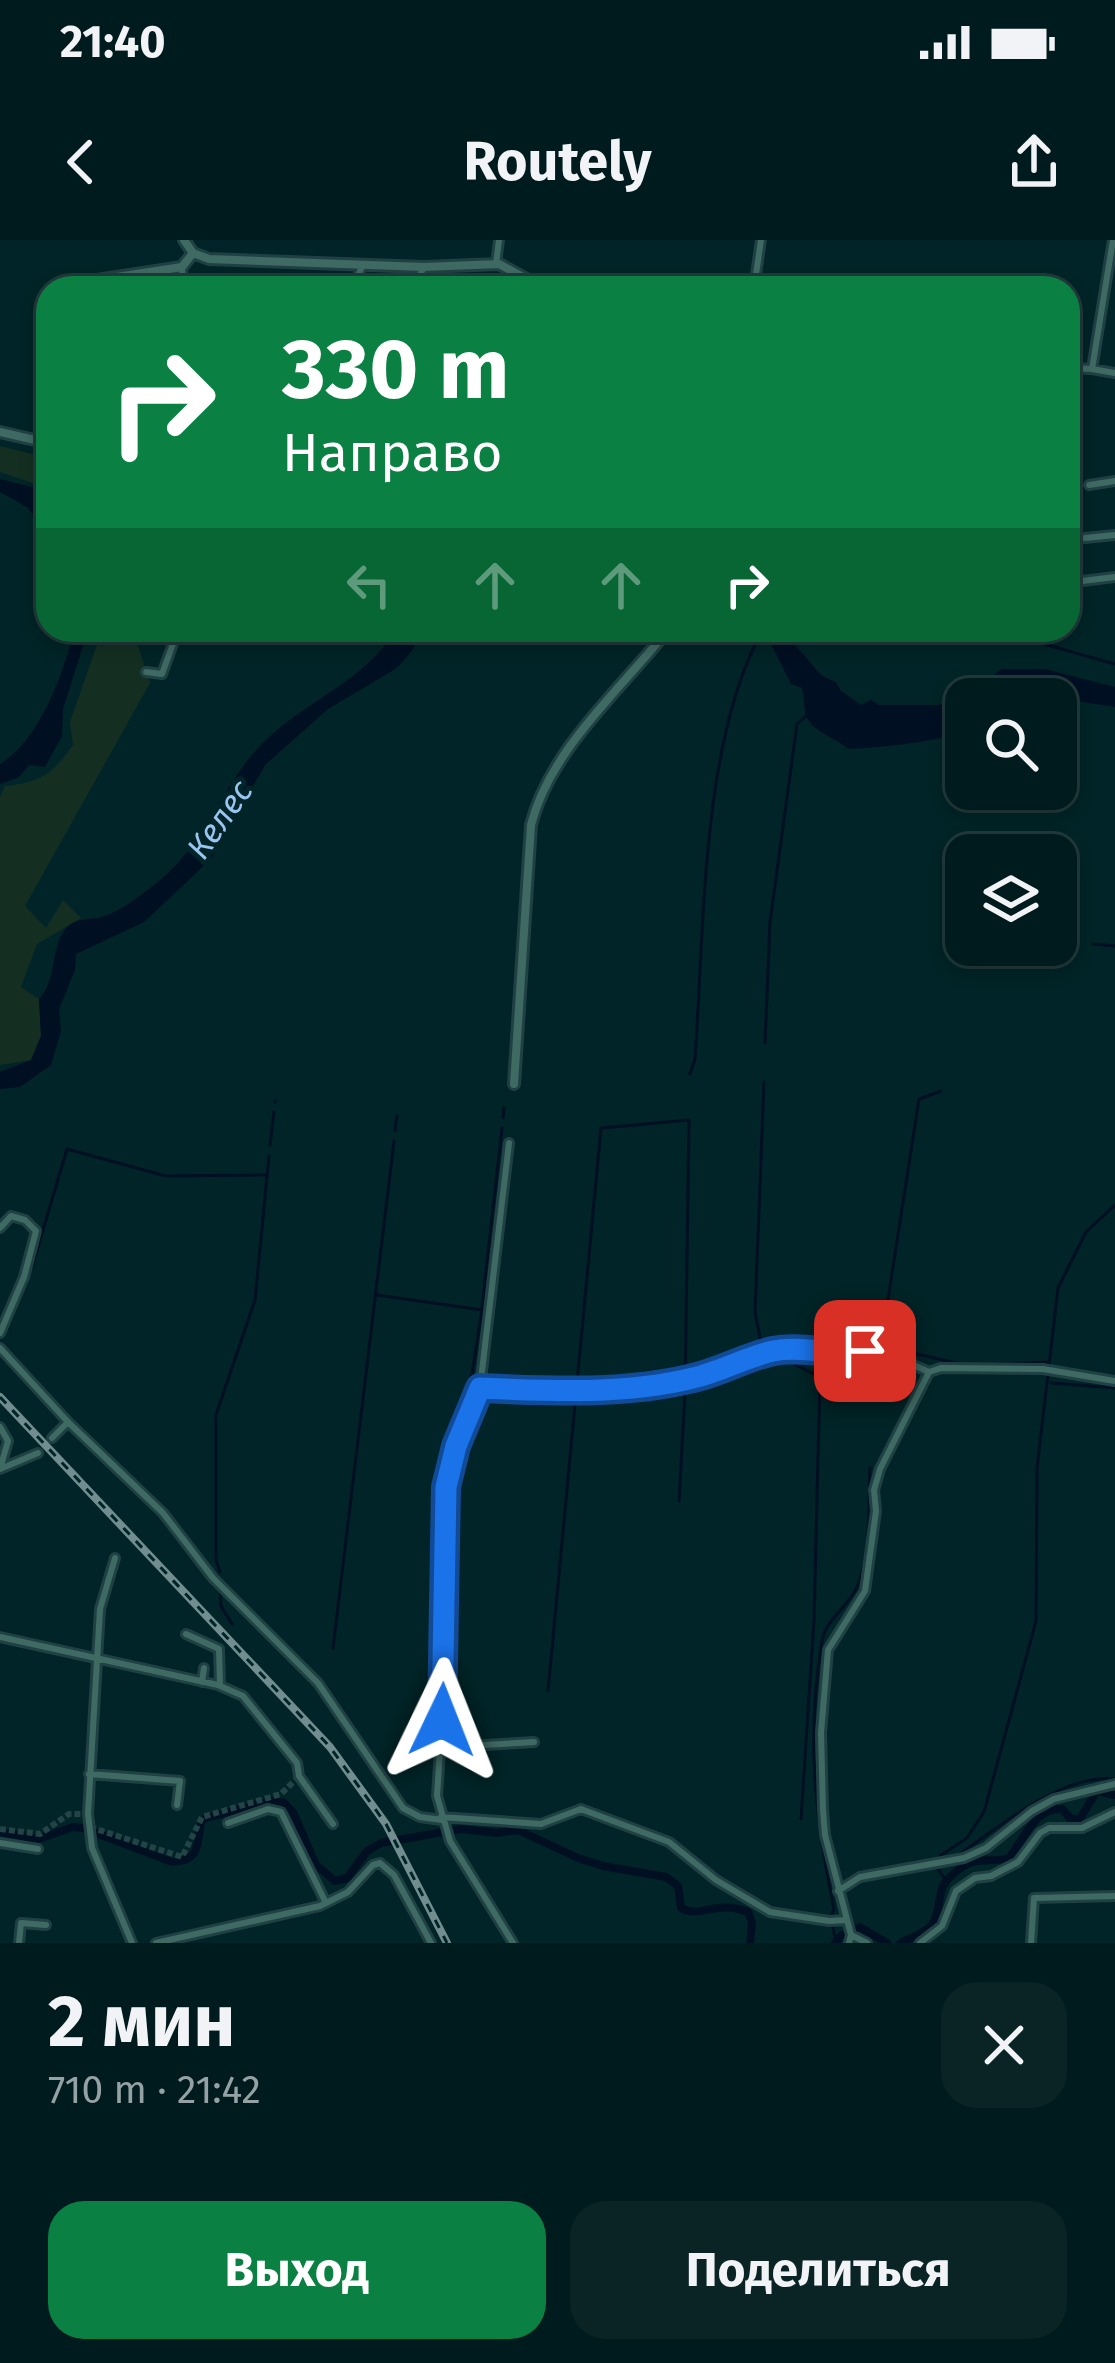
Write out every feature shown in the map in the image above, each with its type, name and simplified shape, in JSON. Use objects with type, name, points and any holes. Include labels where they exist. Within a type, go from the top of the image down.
[{"type":"street","points":[[184,240],[193,253],[215,260],[424,267],[496,264],[520,276]]},
{"type":"street","points":[[496,264],[499,240]]},
{"type":"street","points":[[756,276],[760,240]]},
{"type":"street","points":[[1091,369],[1113,240]]},
{"type":"street","points":[[182,276],[182,267],[193,253]]},
{"type":"street","points":[[358,276],[363,265]]},
{"type":"street","points":[[123,276],[182,267]]},
{"type":"street","points":[[419,276],[424,267]]},
{"type":"street","points":[[1080,368],[1115,373]]},
{"type":"street","points":[[0,432],[36,440]]},
{"type":"street","points":[[1088,484],[1115,482]]},
{"type":"street","points":[[1085,538],[1115,536]]},
{"type":"street","points":[[1080,581],[1115,577]]},
{"type":"street","points":[[146,672],[162,674],[174,642]]},
{"type":"street","points":[[514,1084],[531,825],[539,792],[658,642]]},
{"type":"street","points":[[509,1143],[480,1388],[456,1446],[446,1487],[444,1688],[437,1796],[449,1841],[513,1943]]},
{"type":"street","points":[[0,1228],[11,1216],[36,1228],[24,1277],[0,1334]]},
{"type":"street","points":[[14,1265],[24,1277]]},
{"type":"street","points":[[0,1348],[68,1422],[163,1513],[213,1578],[317,1683],[404,1808],[443,1822],[541,1824],[581,1809],[669,1842],[716,1880],[770,1912],[847,1920]]},
{"type":"street","points":[[480,1388],[563,1391],[692,1378],[788,1349],[841,1355],[884,1352],[929,1372],[941,1368],[1043,1370],[1115,1381]]},
{"type":"street","points":[[867,1943],[850,1939],[823,1810],[821,1733],[828,1650],[865,1591],[880,1469],[929,1372]]},
{"type":"street","points":[[52,1438],[68,1422]]},
{"type":"street","points":[[0,1427],[8,1442],[0,1469],[38,1453]]},
{"type":"street","points":[[115,1558],[103,1594],[89,1774],[90,1840],[132,1943]]},
{"type":"street","points":[[186,1634],[219,1649],[220,1685]]},
{"type":"street","points":[[0,1637],[220,1685],[243,1696],[297,1763],[299,1776],[333,1824]]},
{"type":"street","points":[[202,1682],[204,1668]]},
{"type":"street","points":[[440,1753],[468,1745],[534,1742]]},
{"type":"street","points":[[89,1774],[180,1781],[177,1805]]},
{"type":"street","points":[[838,1891],[860,1877],[964,1858],[1008,1834],[1032,1811],[1054,1799],[1115,1784]]},
{"type":"street","points":[[228,1823],[268,1809],[281,1812],[326,1903]]},
{"type":"street","points":[[920,1943],[942,1926],[956,1891],[975,1878],[992,1876],[1018,1862],[1040,1833],[1049,1828],[1082,1828],[1115,1812]]},
{"type":"street","points":[[0,1843],[38,1849]]},
{"type":"street","points":[[156,1943],[326,1903],[348,1892],[373,1865],[382,1863],[394,1875],[431,1943]]},
{"type":"street","points":[[1031,1943],[1034,1898],[1115,1896]]},
{"type":"street","points":[[19,1943],[21,1923],[46,1925]]},
{"type":"green space","points":[[0,446],[36,455],[36,484],[0,472]]},
{"type":"green space","points":[[98,642],[137,642],[150,683],[25,906],[46,928],[63,900],[81,918],[37,944],[21,987],[39,999],[41,1036],[31,1060],[0,1065],[0,797],[5,786],[45,775],[59,763],[73,745],[70,722]]},
{"type":"water","points":[[0,479],[36,488],[36,517],[27,507],[0,492]]},
{"type":"water","points":[[71,642],[85,642],[63,709],[62,736],[45,767],[29,765],[19,777],[0,784],[0,764],[38,723]]},
{"type":"water","name":"Келес","points":[[387,642],[415,642],[397,668],[328,709],[265,765],[212,858],[144,922],[76,954],[75,970],[59,1009],[61,1031],[51,1065],[20,1087],[0,1089],[0,1072],[31,1060],[41,1036],[39,999],[49,984],[57,948],[68,926],[105,916],[159,881],[189,849],[264,742]]},
{"type":"water","points":[[770,642],[792,642],[822,676],[861,705],[871,700],[879,705],[945,703],[945,737],[848,749],[807,718],[802,688],[791,684]]},
{"type":"water","points":[[1002,669],[1045,669],[1115,687],[1115,707],[1077,701],[1077,678],[990,678]]},
{"type":"waterway","points":[[1037,642],[1115,664]]},
{"type":"waterway","points":[[690,1074],[695,1059],[715,791],[738,688],[756,643]]},
{"type":"waterway","points":[[765,1043],[770,922],[797,724],[807,715]]},
{"type":"waterway","points":[[1093,944],[1115,946]]},
{"type":"waterway","points":[[764,1082],[755,1312],[762,1348],[820,1377],[814,1620],[801,1819]]},
{"type":"waterway","points":[[941,1091],[919,1099],[882,1338],[900,1350],[965,1365]]},
{"type":"waterway","points":[[503,1118],[504,1108]]},
{"type":"waterway","points":[[270,1145],[274,1112]]},
{"type":"waterway","points":[[395,1130],[397,1116]]},
{"type":"waterway","points":[[548,1691],[601,1128],[689,1120],[679,1501]]},
{"type":"waterway","points":[[482,1308],[502,1128]]},
{"type":"waterway","points":[[333,1648],[394,1141]]},
{"type":"waterway","points":[[32,1267],[67,1149],[166,1176],[266,1175]]},
{"type":"waterway","points":[[220,1572],[216,1560],[216,1415],[255,1300],[269,1156]]},
{"type":"waterway","points":[[946,1881],[938,1869],[940,1856],[967,1838],[984,1812],[1036,1621],[1037,1468],[1058,1288],[1086,1232],[1115,1205]]},
{"type":"waterway","points":[[377,1295],[482,1310],[472,1374],[439,1483],[436,1691]]},
{"type":"waterway","points":[[981,1365],[1049,1362]]},
{"type":"waterway","points":[[1051,1383],[1115,1388]]},
{"type":"waterway","points":[[836,1942],[818,1808],[814,1711],[824,1633],[862,1574],[870,1468]]},
{"type":"waterway","points":[[220,1587],[221,1606],[232,1624]]},
{"type":"waterway","points":[[954,1858],[1052,1794],[1094,1779],[1115,1779]]},
{"type":"waterway","points":[[901,1943],[931,1926],[943,1887],[964,1866],[1010,1857],[1045,1813],[1062,1809],[1079,1820],[1097,1791],[1115,1795]]},
{"type":"waterway","points":[[0,1832],[38,1839],[83,1828],[172,1862],[192,1855],[206,1818],[283,1802],[293,1812],[316,1865],[335,1881],[347,1878],[367,1851],[381,1843],[461,1829],[518,1830],[603,1866],[666,1877],[678,1886],[681,1908],[688,1911],[727,1907],[748,1912],[750,1943]]},
{"type":"waterway","points":[[854,1929],[860,1927],[887,1943]]},
{"type":"waterway","points":[[835,1943],[842,1935]]},
{"type":"tunnel","points":[[90,1827],[182,1857],[202,1817],[281,1794],[299,1776]]},
{"type":"tunnel","points":[[0,1829],[40,1834],[69,1814],[88,1814]]},
{"type":"railway","points":[[0,1397],[330,1747],[386,1824],[447,1943]]},
{"type":"route","points":[[442,1720],[446,1487],[456,1446],[480,1388],[563,1391],[640,1384],[692,1378],[771,1351],[841,1355],[865,1351]]}]
